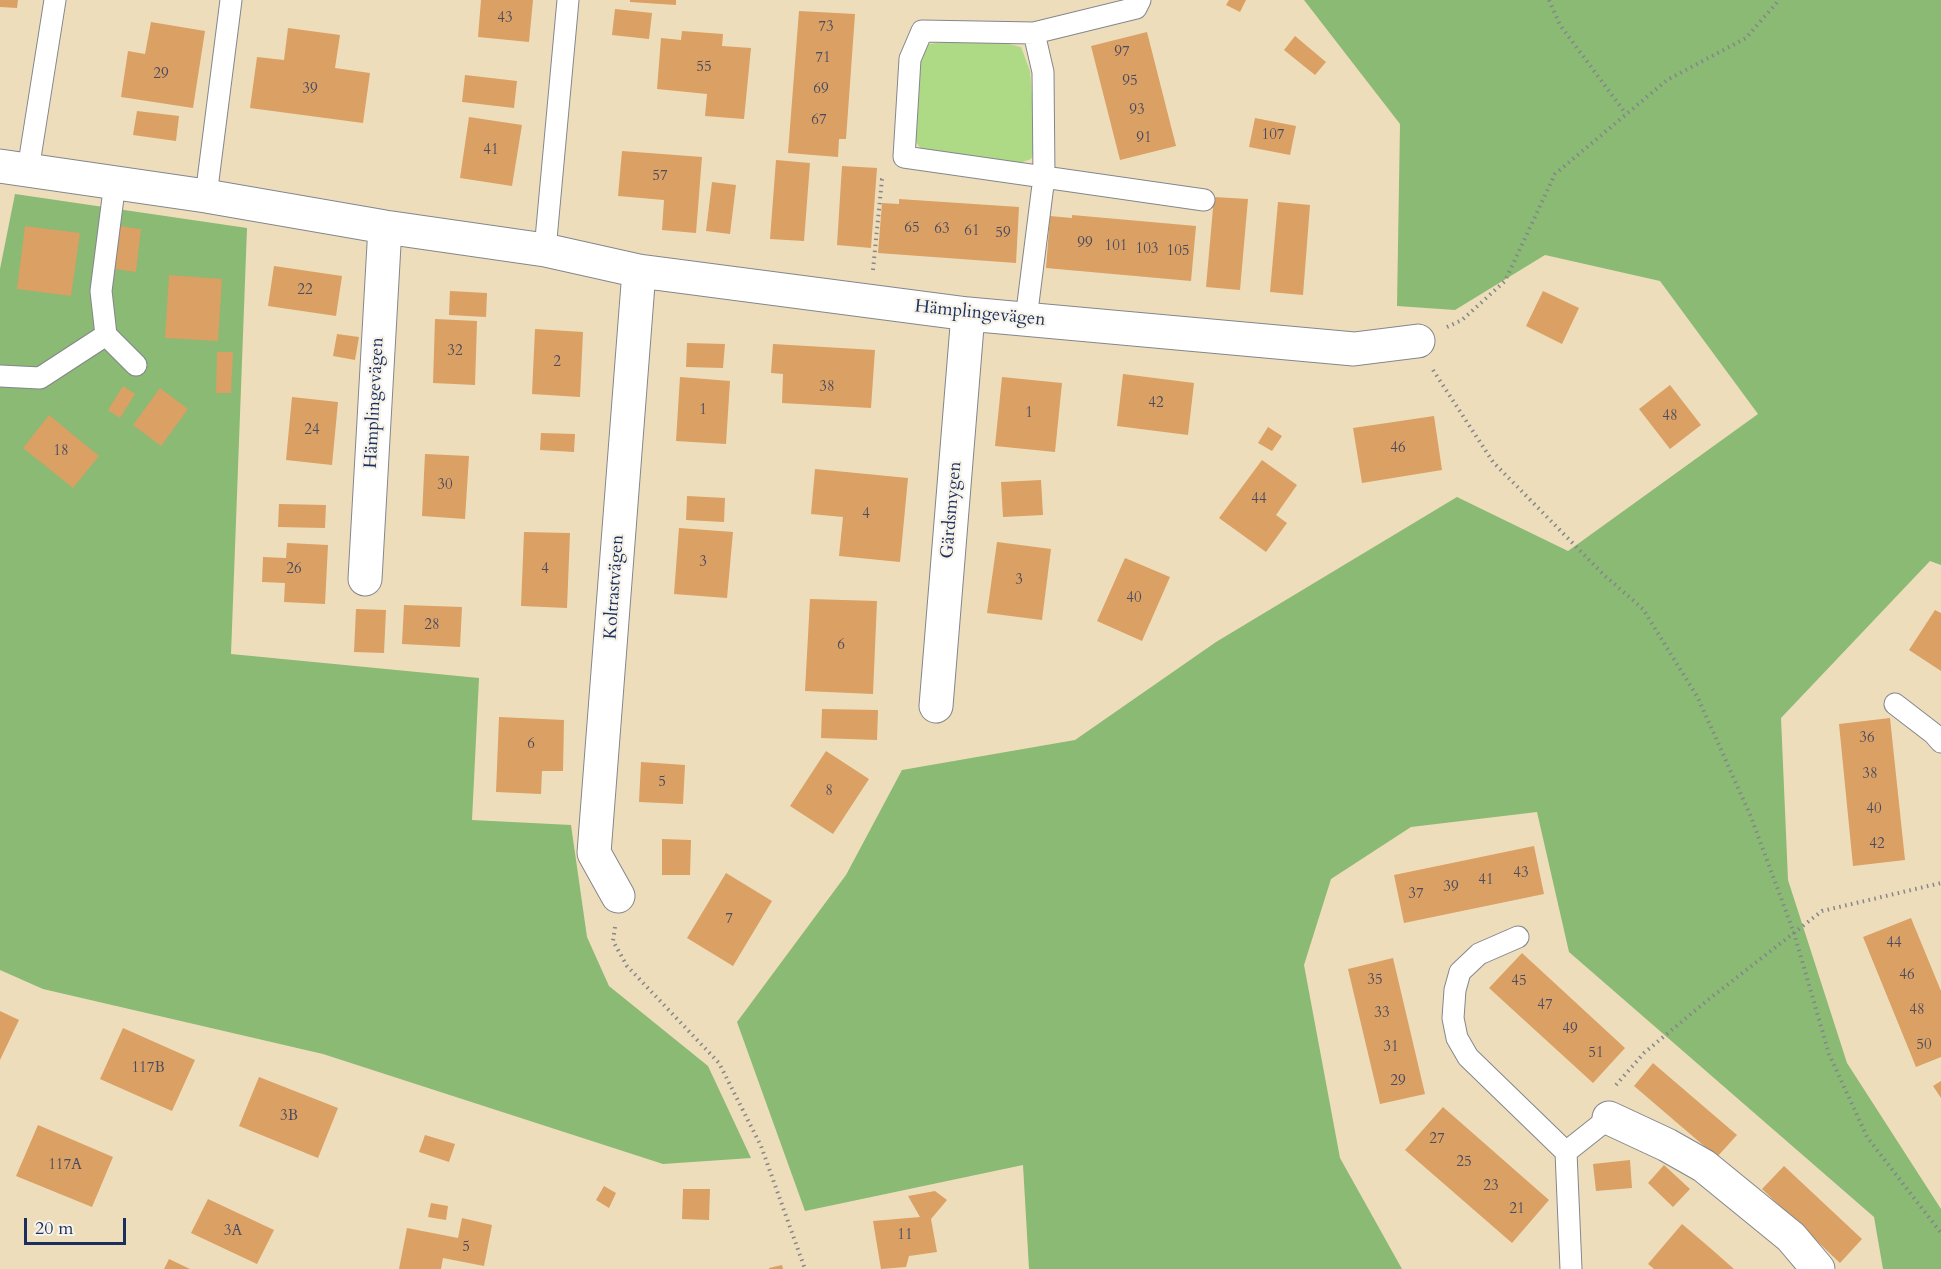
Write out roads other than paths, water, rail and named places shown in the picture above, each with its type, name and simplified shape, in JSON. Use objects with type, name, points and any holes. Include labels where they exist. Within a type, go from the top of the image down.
[{"type":"street","name":"Hämplingevägen","points":[[14,168],[545,250],[639,271],[968,314],[1354,349],[1418,341]]},
{"type":"street","name":"Hämplingevägen","points":[[364,579],[385,227]]},
{"type":"street","name":"Koltrastvägen","points":[[618,896],[594,853],[639,271]]},
{"type":"street","name":"Gärdsmygen","points":[[936,706],[968,314]]},
{"type":"street","points":[[1609,1118],[1667,1145],[1704,1166],[1791,1237],[1818,1269]]},
{"type":"lane","name":"Hämplingevägen","points":[[14,168],[55,0]]},
{"type":"lane","points":[[206,196],[231,0]]},
{"type":"lane","points":[[545,250],[568,0]]},
{"type":"lane","points":[[1140,0],[1136,8],[1034,33],[922,31],[910,59],[904,157],[1204,200]]},
{"type":"lane","points":[[1026,319],[1044,177],[1043,72],[1034,33]]},
{"type":"lane","points":[[115,182],[100,291],[106,335],[136,365]]},
{"type":"lane","points":[[0,376],[40,378],[106,335]]},
{"type":"lane","points":[[1895,704],[1935,734],[1941,742]]},
{"type":"lane","points":[[1518,937],[1479,954],[1460,972],[1455,990],[1453,1018],[1457,1038],[1468,1057],[1566,1152],[1571,1269]]},
{"type":"lane","points":[[1566,1152],[1609,1118]]}]
